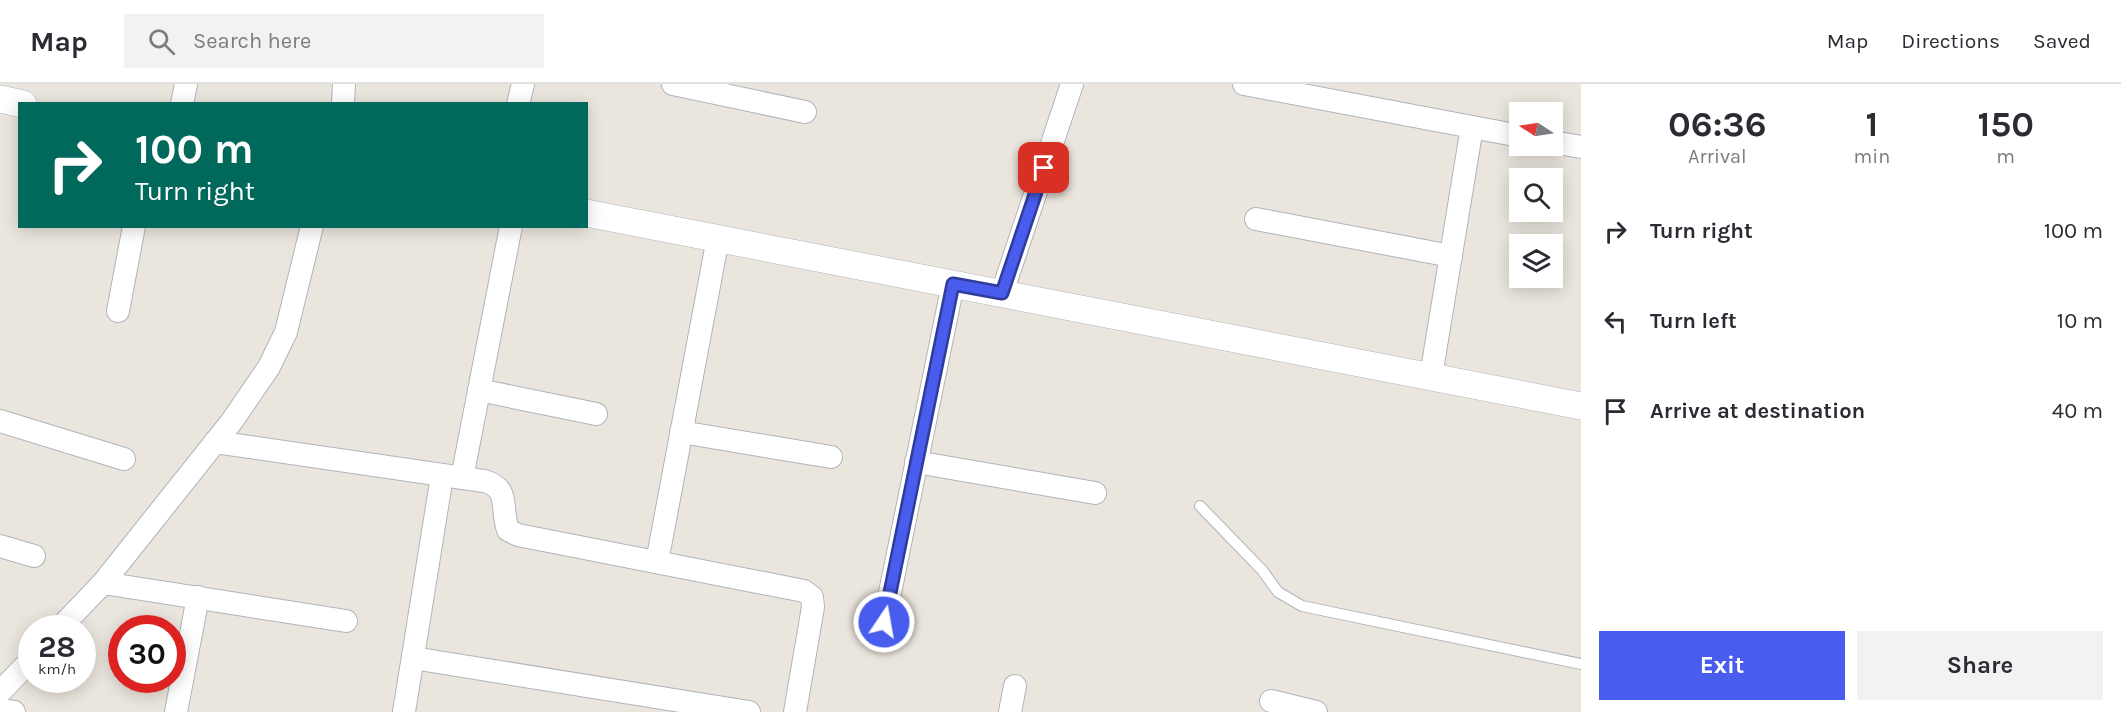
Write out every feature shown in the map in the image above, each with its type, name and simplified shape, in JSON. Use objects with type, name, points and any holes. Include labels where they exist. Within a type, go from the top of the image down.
[{"type":"street","points":[[182,102],[186,84]]},
{"type":"street","points":[[343,102],[344,84]]},
{"type":"street","points":[[518,102],[523,84]]},
{"type":"street","points":[[673,84],[746,91],[805,112]]},
{"type":"street","points":[[1002,293],[1072,84]]},
{"type":"street","points":[[1244,84],[1509,134]]},
{"type":"street","points":[[0,99],[18,103]]},
{"type":"street","points":[[1431,376],[1472,127]]},
{"type":"street","points":[[1563,144],[1581,147]]},
{"type":"street","points":[[588,213],[1581,405]]},
{"type":"street","points":[[1256,219],[1450,256]]},
{"type":"street","points":[[118,311],[134,228]]},
{"type":"street","points":[[72,615],[103,583],[215,442],[269,367],[286,332],[312,228]]},
{"type":"street","points":[[404,712],[413,658],[452,477],[479,390],[511,228]]},
{"type":"street","points":[[657,562],[718,238]]},
{"type":"street","points":[[884,622],[953,284]]},
{"type":"street","points":[[479,390],[596,414]]},
{"type":"street","points":[[0,421],[124,459]]},
{"type":"street","points":[[681,432],[831,456]]},
{"type":"street","points":[[215,442],[496,484],[501,491],[508,530],[518,536],[804,591],[812,597],[813,607],[795,712]]},
{"type":"street","points":[[916,462],[1095,493]]},
{"type":"street","points":[[0,546],[34,556]]},
{"type":"street","points":[[103,583],[346,621]]},
{"type":"street","points":[[176,712],[198,597]]},
{"type":"street","points":[[413,658],[749,712]]},
{"type":"street","points":[[0,692],[18,673]]},
{"type":"street","points":[[1010,712],[1015,686]]},
{"type":"street","points":[[1271,701],[1316,712]]},
{"type":"street","points":[[0,710],[14,712]]},
{"type":"lane","points":[[1200,506],[1262,570],[1278,592],[1302,606],[1581,664]]},
{"type":"route","points":[[884,622],[953,284],[1002,293],[1044,168]]}]
